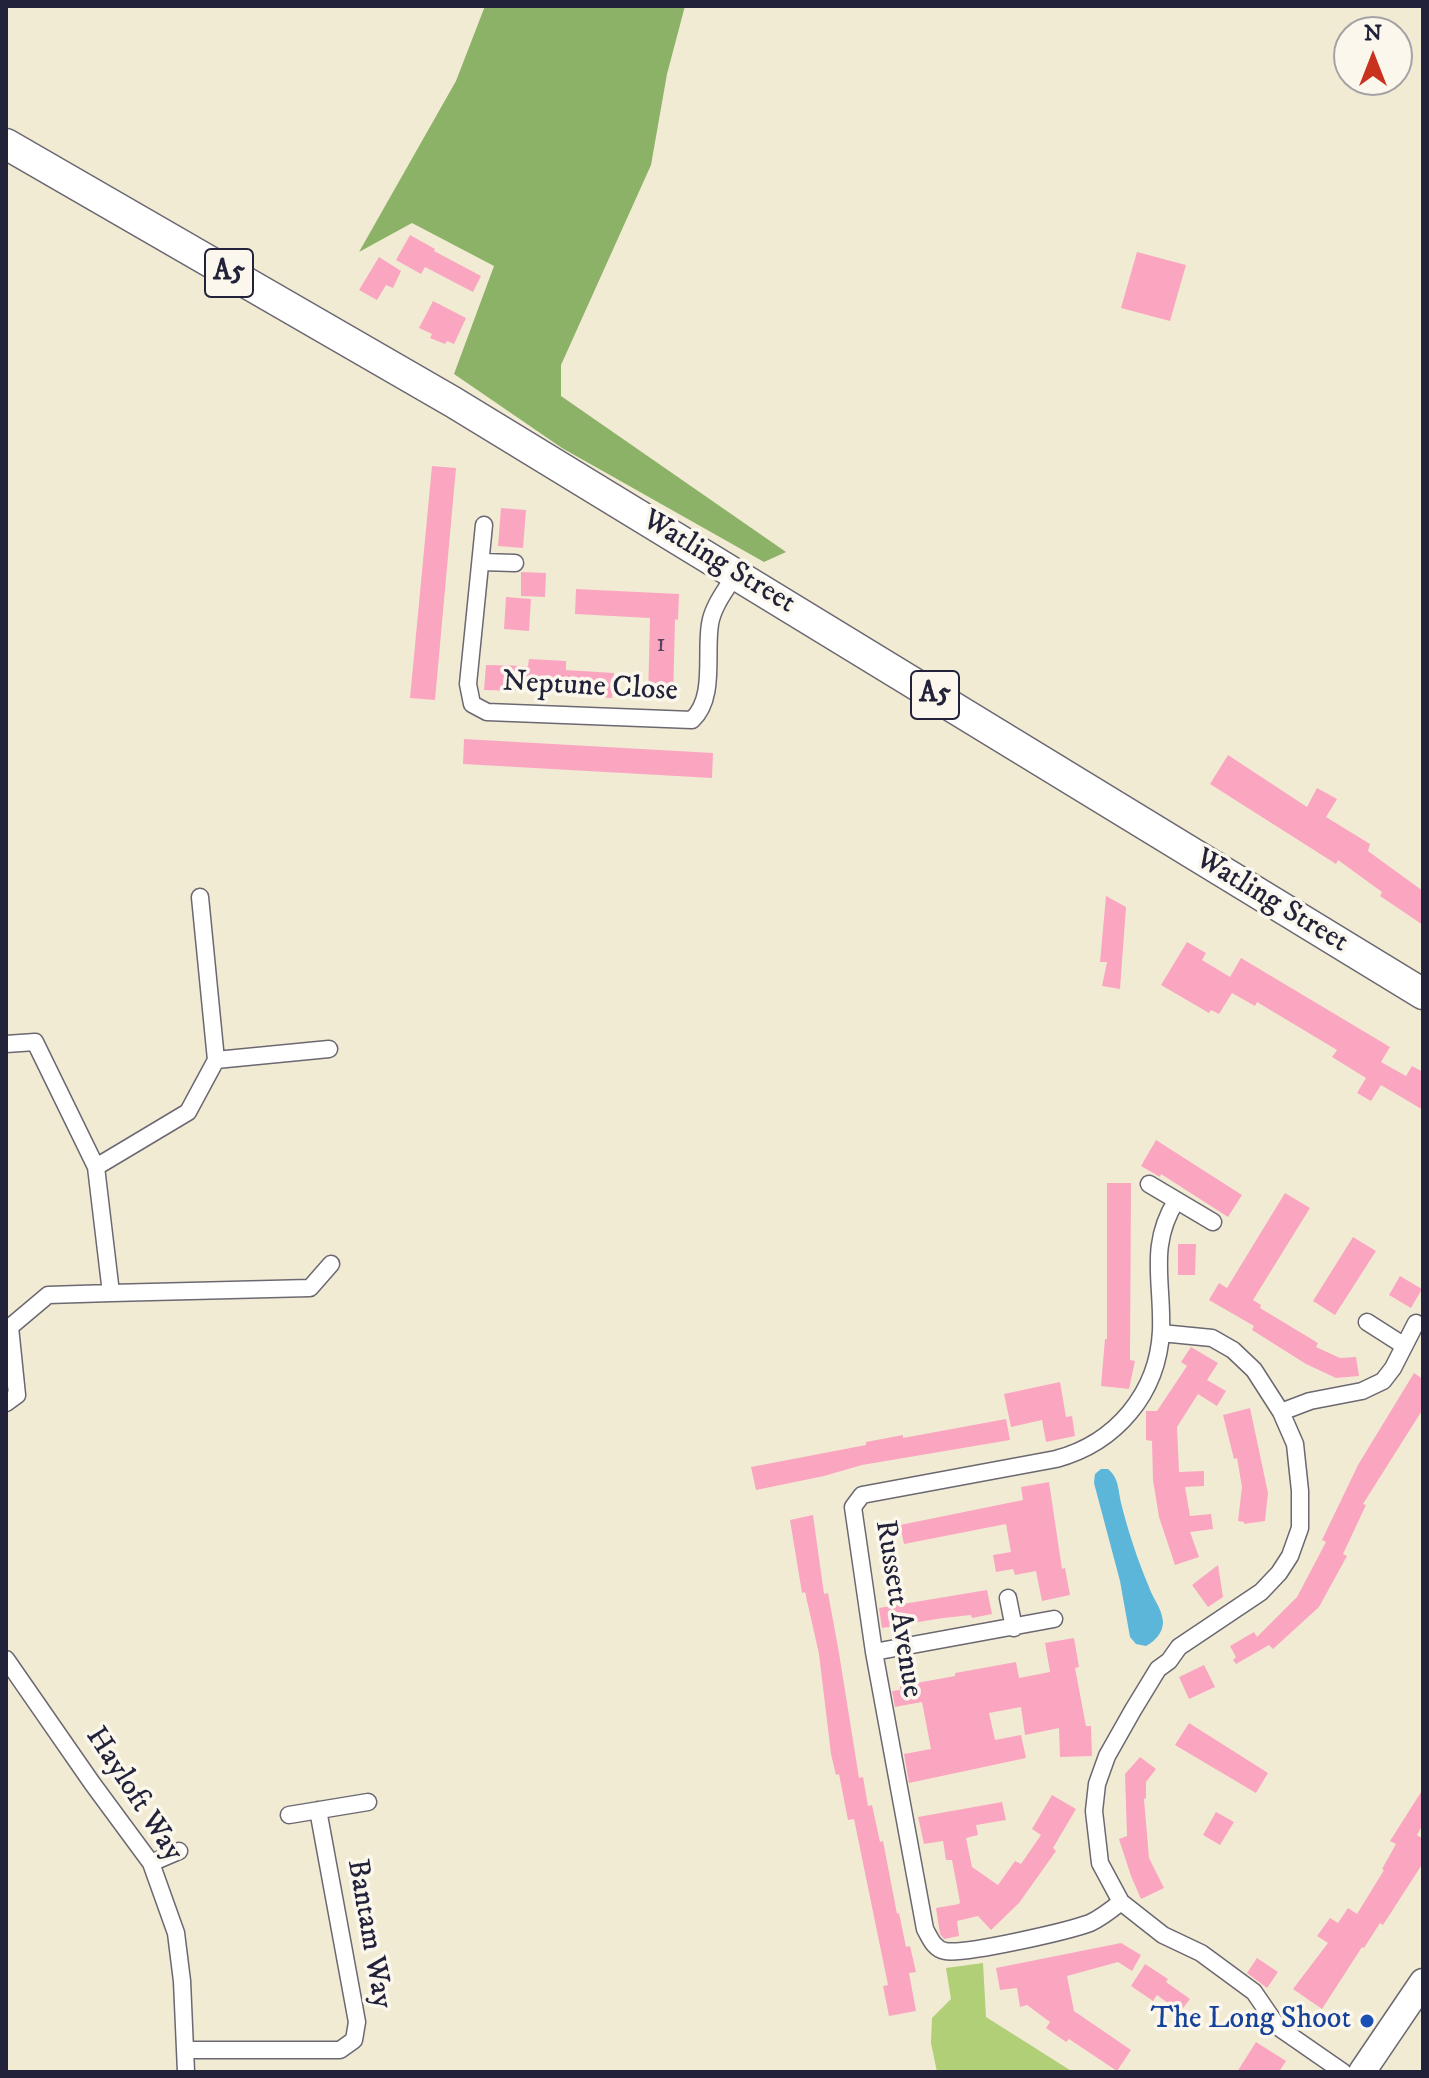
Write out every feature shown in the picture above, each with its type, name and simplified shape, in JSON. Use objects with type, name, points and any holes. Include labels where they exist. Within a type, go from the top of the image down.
[{"type":"highway","name":"Watling Street","points":[[6,144],[453,402],[1423,994]]},
{"type":"main road","points":[[1362,2072],[1423,1982]]},
{"type":"street","name":"Neptune Close","points":[[484,525],[468,696],[472,704],[487,712],[679,722],[692,720],[705,703],[710,623],[714,609],[736,573]]},
{"type":"street","points":[[481,562],[515,563]]},
{"type":"street","points":[[96,1167],[188,1112],[216,1060],[200,897]]},
{"type":"street","points":[[6,1044],[35,1042],[96,1167],[111,1293]]},
{"type":"street","points":[[216,1060],[329,1049]]},
{"type":"street","points":[[1149,1184],[1213,1222]]},
{"type":"street","name":"Russett Avenue","points":[[1121,1902],[1093,1922],[1029,1938],[961,1950],[944,1951],[932,1944],[925,1929],[874,1652],[854,1515],[856,1501],[862,1495],[1056,1459],[1108,1436],[1132,1411],[1147,1386],[1157,1358],[1161,1333],[1160,1231],[1176,1201]]},
{"type":"street","points":[[6,1403],[17,1395],[10,1327],[48,1295],[310,1288],[331,1264]]},
{"type":"street","points":[[1367,1322],[1403,1345]]},
{"type":"street","points":[[1281,1412],[1310,1401],[1362,1391],[1383,1381],[1416,1323]]},
{"type":"street","points":[[1161,1333],[1212,1338],[1233,1350],[1254,1370],[1281,1412],[1295,1444],[1300,1528],[1290,1556],[1261,1592],[1179,1647],[1169,1661],[1158,1669],[1107,1756],[1097,1784],[1094,1811],[1100,1863],[1121,1902],[1163,1935],[1201,1953],[1254,1992],[1278,2027],[1343,2072]]},
{"type":"street","points":[[1008,1598],[1014,1628]]},
{"type":"street","points":[[874,1652],[1054,1619]]},
{"type":"street","name":"Hayloft Way","points":[[6,1659],[151,1863],[176,1933],[182,1981],[186,2072]]},
{"type":"street","points":[[289,1815],[368,1802]]},
{"type":"street","name":"Bantam Way","points":[[186,2050],[340,2050],[354,2040],[357,2022],[318,1810]]},
{"type":"street","points":[[151,1863],[179,1851]]},
{"type":"green space","points":[[485,6],[685,6],[667,74],[651,165],[561,365],[561,396],[786,552],[764,562],[562,448],[454,374],[494,266],[412,223],[359,252],[456,81]]},
{"type":"green space","points":[[983,1963],[986,2017],[1073,2072],[937,2072],[931,2043],[932,2018],[951,1999],[946,1968]]},
{"type":"water","points":[[1101,1469],[1108,1469],[1116,1480],[1134,1546],[1162,1617],[1160,1633],[1146,1646],[1136,1644],[1130,1637],[1120,1581],[1094,1483],[1095,1474]]},
{"type":"building","points":[[410,235],[481,276],[473,292],[425,267],[421,274],[396,260]]},
{"type":"building","points":[[1137,252],[1186,265],[1170,321],[1121,308]]},
{"type":"building","points":[[379,257],[401,271],[393,288],[386,285],[377,300],[359,290]]},
{"type":"building","points":[[433,301],[466,318],[454,344],[430,338],[432,334],[419,328]]},
{"type":"building","points":[[432,466],[456,468],[435,700],[410,698]]},
{"type":"building","points":[[501,508],[526,510],[523,548],[498,546]]},
{"type":"building","points":[[521,572],[546,573],[545,597],[521,596]]},
{"type":"building","points":[[576,589],[679,594],[678,620],[675,619],[673,700],[648,699],[650,618],[575,614]]},
{"type":"building","points":[[506,597],[531,599],[529,631],[504,629]]},
{"type":"building","points":[[529,659],[566,661],[566,670],[614,673],[612,698],[580,696],[581,686],[517,683],[516,691],[484,690],[486,665],[528,666]]},
{"type":"building","points":[[464,739],[713,753],[712,778],[463,764]]},
{"type":"building","points":[[1228,755],[1307,807],[1317,788],[1337,799],[1326,817],[1370,844],[1368,851],[1423,891],[1423,925],[1380,896],[1382,892],[1338,860],[1336,864],[1210,784]]},
{"type":"building","points":[[1106,896],[1126,907],[1120,989],[1102,986],[1107,962],[1100,962]]},
{"type":"building","points":[[1187,942],[1206,953],[1202,960],[1230,977],[1241,958],[1390,1047],[1381,1062],[1406,1076],[1412,1066],[1423,1072],[1423,1110],[1381,1085],[1371,1101],[1357,1093],[1366,1078],[1332,1057],[1337,1050],[1257,1002],[1255,1006],[1232,993],[1219,1014],[1211,1010],[1209,1013],[1161,985]]},
{"type":"building","points":[[1156,1140],[1242,1195],[1228,1217],[1161,1174],[1160,1177],[1141,1166]]},
{"type":"building","points":[[1107,1183],[1131,1183],[1130,1360],[1135,1361],[1129,1389],[1101,1386],[1107,1339]]},
{"type":"building","points":[[1285,1193],[1310,1208],[1253,1300],[1261,1305],[1260,1308],[1318,1343],[1316,1347],[1340,1358],[1356,1357],[1359,1376],[1336,1378],[1306,1364],[1252,1330],[1254,1326],[1209,1300],[1219,1283],[1227,1288]]},
{"type":"building","points":[[1353,1237],[1376,1251],[1335,1315],[1313,1301]]},
{"type":"building","points":[[1178,1244],[1196,1244],[1195,1275],[1178,1275]]},
{"type":"building","points":[[1400,1276],[1422,1289],[1411,1308],[1389,1295]]},
{"type":"building","points":[[1191,1347],[1218,1363],[1207,1380],[1226,1391],[1217,1406],[1198,1394],[1177,1427],[1179,1472],[1204,1471],[1204,1486],[1185,1487],[1190,1516],[1211,1514],[1213,1529],[1190,1532],[1199,1557],[1175,1565],[1159,1517],[1153,1480],[1152,1441],[1146,1440],[1146,1411],[1157,1411],[1187,1366],[1181,1362]]},
{"type":"building","points":[[1414,1373],[1423,1379],[1423,1409],[1363,1504],[1366,1505],[1343,1554],[1347,1556],[1319,1607],[1273,1649],[1269,1645],[1236,1664],[1230,1646],[1254,1632],[1257,1637],[1297,1597],[1326,1542],[1322,1540],[1358,1465]]},
{"type":"building","points":[[1060,1382],[1066,1417],[1072,1416],[1075,1436],[1046,1442],[1042,1420],[1011,1427],[1004,1394]]},
{"type":"building","points":[[1250,1408],[1268,1493],[1265,1521],[1244,1524],[1238,1521],[1242,1487],[1237,1458],[1234,1459],[1223,1415]]},
{"type":"building","points":[[1006,1419],[1010,1440],[862,1465],[756,1490],[751,1467],[903,1435],[903,1438]]},
{"type":"building","points":[[1049,1482],[1062,1569],[1065,1568],[1070,1595],[1042,1601],[1036,1571],[1015,1575],[1013,1569],[996,1572],[993,1555],[1011,1552],[1006,1524],[904,1544],[900,1525],[1023,1500],[1021,1487]]},
{"type":"building","points":[[813,1515],[824,1594],[828,1593],[859,1778],[863,1777],[868,1806],[872,1805],[880,1842],[883,1841],[897,1914],[916,1972],[909,1973],[916,2011],[889,2016],[883,1986],[888,1985],[854,1819],[848,1820],[839,1774],[836,1775],[831,1754],[819,1654],[805,1592],[802,1593],[790,1520]]},
{"type":"building","points":[[1218,1565],[1223,1597],[1208,1607],[1192,1585]]},
{"type":"building","points":[[987,1590],[992,1614],[882,1628],[879,1608]]},
{"type":"building","points":[[1074,1638],[1079,1667],[1075,1668],[1086,1726],[1091,1726],[1092,1756],[1060,1757],[1059,1728],[1025,1735],[1021,1707],[989,1713],[995,1740],[1021,1735],[1026,1758],[909,1783],[904,1754],[931,1749],[922,1702],[895,1707],[892,1691],[900,1690],[900,1686],[955,1676],[955,1673],[1016,1662],[1019,1678],[1050,1672],[1045,1643]]},
{"type":"building","points":[[1204,1665],[1215,1687],[1189,1699],[1179,1677]]},
{"type":"building","points":[[1189,1723],[1268,1773],[1256,1793],[1175,1745]]},
{"type":"building","points":[[1140,1757],[1156,1769],[1146,1782],[1144,1799],[1149,1858],[1164,1888],[1141,1899],[1119,1839],[1127,1836],[1125,1774]]},
{"type":"building","points":[[1423,1789],[1423,1824],[1417,1835],[1423,1839],[1423,1863],[1322,2009],[1293,1989],[1328,1943],[1317,1936],[1330,1918],[1338,1923],[1348,1908],[1357,1914],[1396,1844],[1390,1841]]},
{"type":"building","points":[[1052,1795],[1076,1809],[1053,1848],[1056,1851],[1019,1903],[991,1930],[978,1916],[957,1921],[959,1936],[944,1939],[940,1934],[936,1908],[960,1902],[952,1860],[946,1860],[943,1841],[924,1844],[918,1817],[1002,1802],[1006,1820],[976,1825],[978,1835],[966,1838],[972,1867],[998,1885],[1015,1861],[1021,1864],[1041,1835],[1032,1829]]},
{"type":"building","points":[[1216,1812],[1234,1822],[1220,1845],[1203,1835]]},
{"type":"building","points":[[1121,1943],[1141,1955],[1132,1971],[1118,1962],[1067,1976],[1074,2011],[1131,2050],[1117,2071],[1069,2039],[1066,2042],[1046,2028],[1050,2022],[1027,2005],[1020,2007],[1017,1988],[1000,1990],[996,1968]]},
{"type":"building","points":[[1257,1958],[1278,1972],[1267,1988],[1247,1973]]},
{"type":"building","points":[[1145,1964],[1190,1999],[1180,2012],[1157,1995],[1153,2001],[1131,1986]]},
{"type":"building","points":[[1256,2042],[1286,2061],[1279,2072],[1237,2072]]},
{"type":"place","name":"The Long Shoot","points":[[1367,2021]]}]
